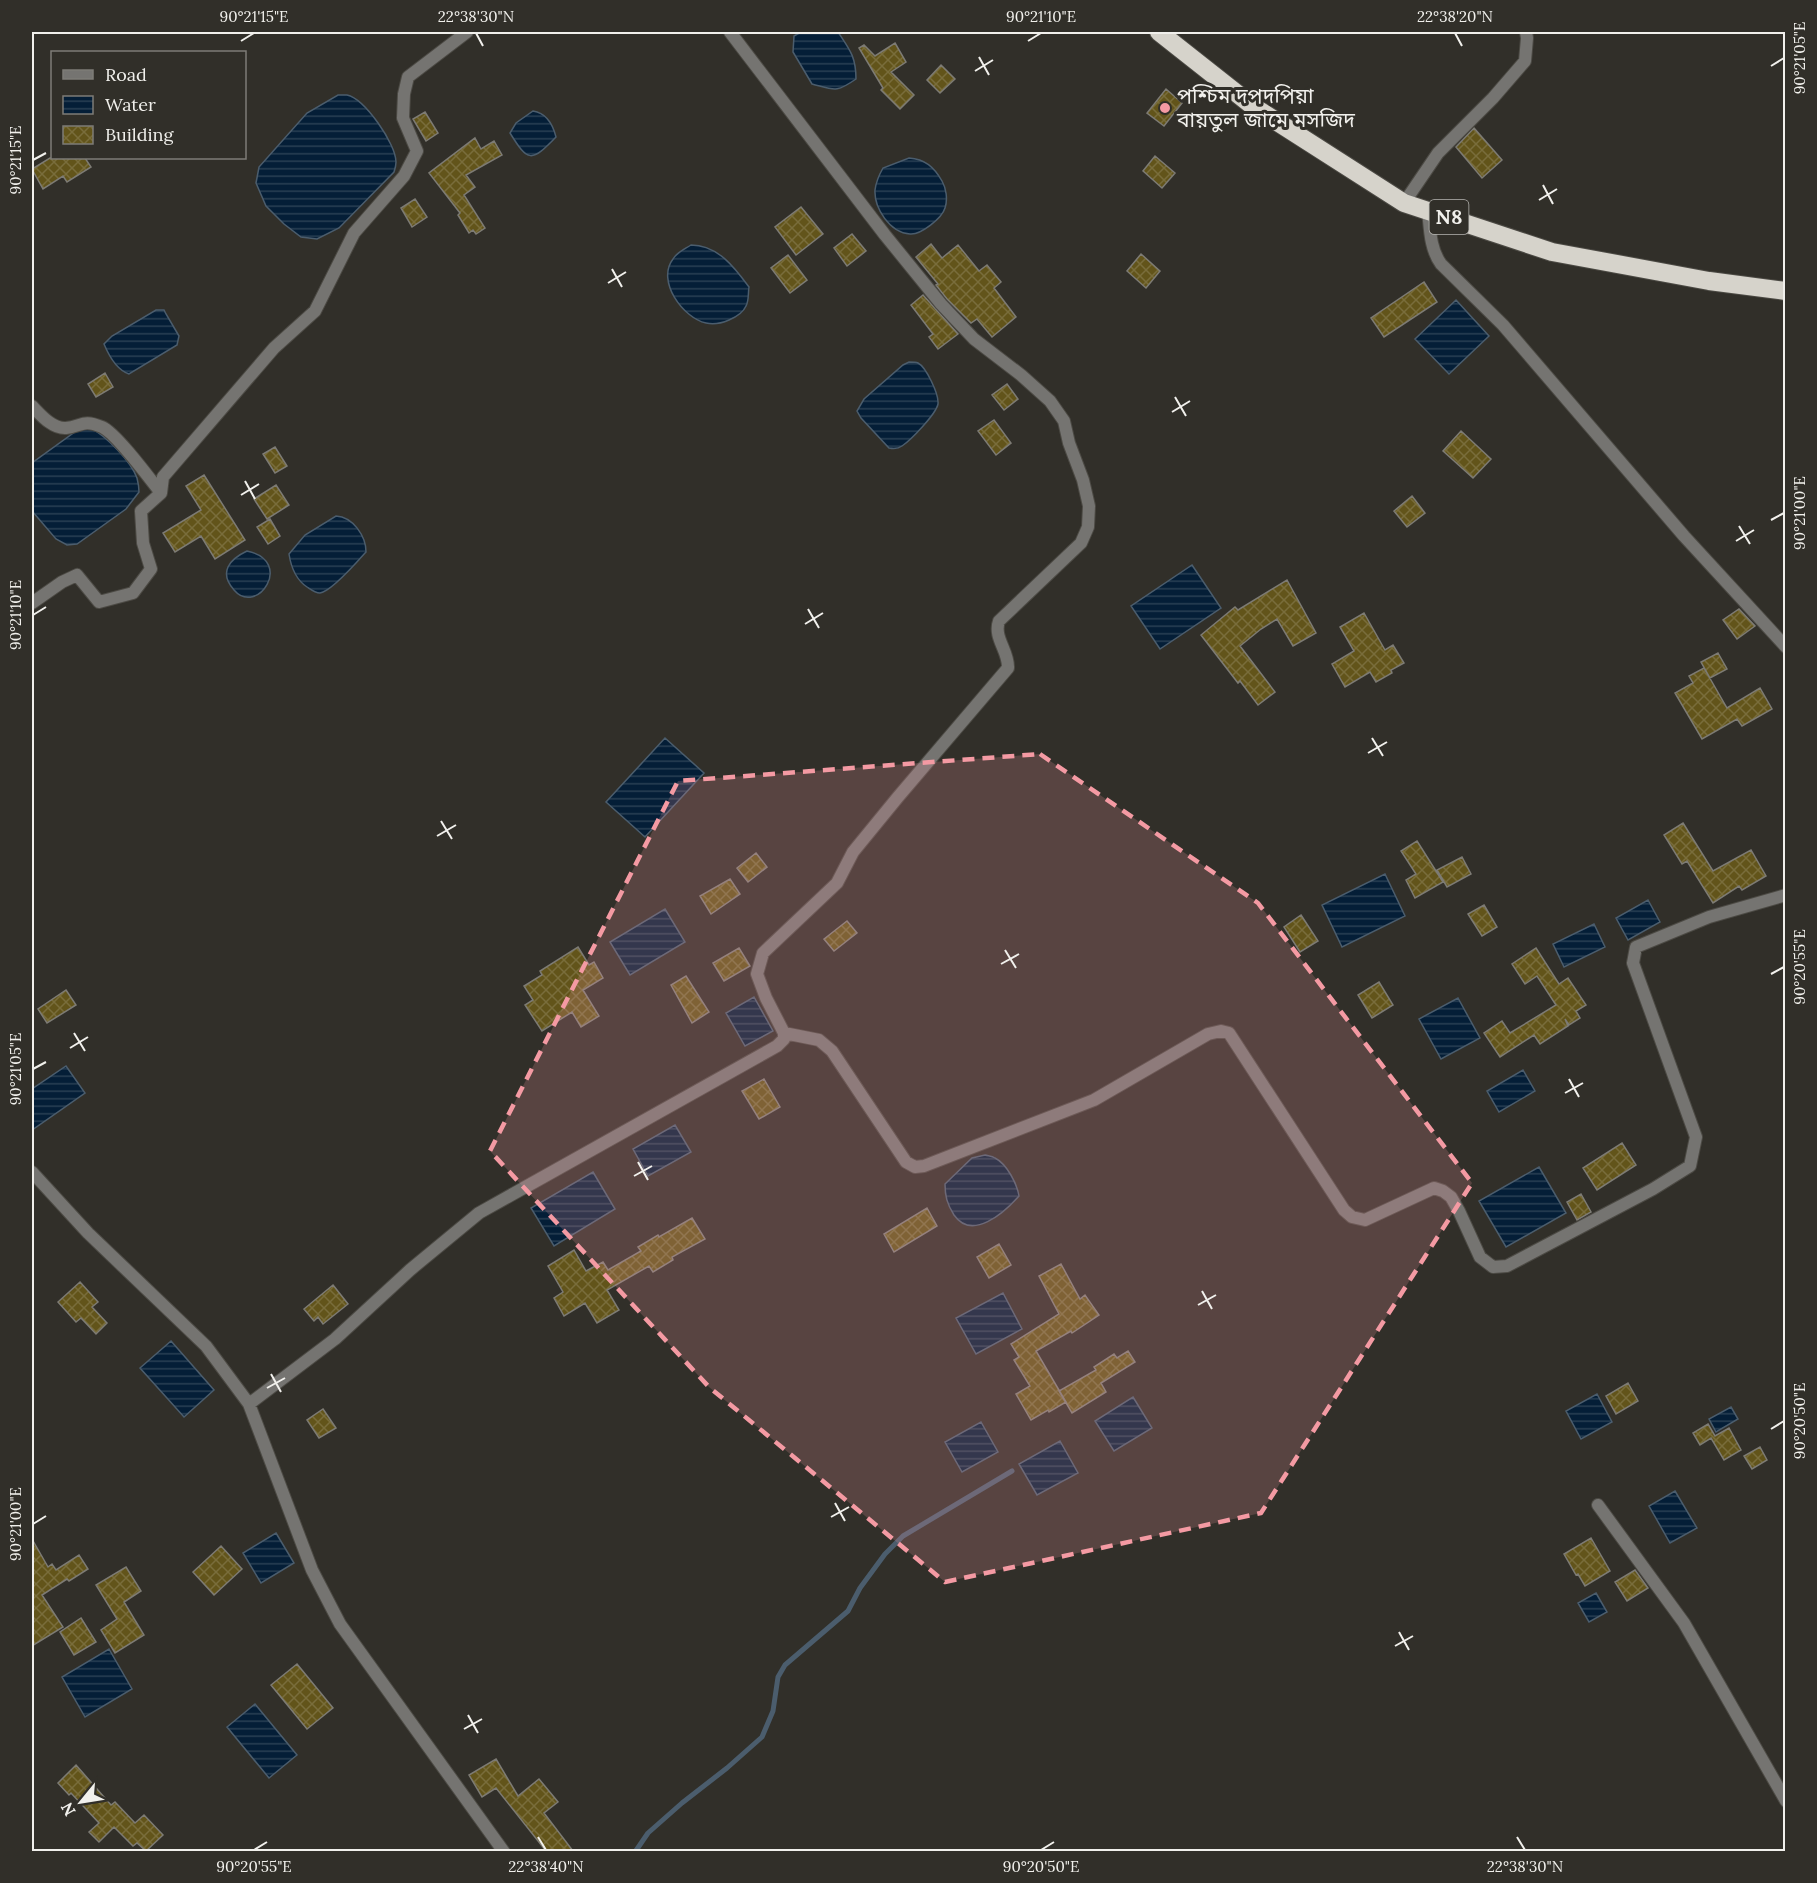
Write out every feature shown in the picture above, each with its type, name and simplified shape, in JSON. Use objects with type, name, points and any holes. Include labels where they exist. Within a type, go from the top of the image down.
[{"type":"highway","name":"N8","points":[[1159,32],[1254,107],[1404,202],[1552,252],[1785,291]]},
{"type":"street","points":[[32,603],[62,582],[77,575],[99,602],[133,593],[151,569],[143,543],[141,511],[161,493],[163,477],[274,348],[315,311],[354,233],[404,176],[417,151],[403,118],[408,77],[467,32]]},
{"type":"street","points":[[249,1404],[335,1339],[410,1270],[479,1213],[777,1046],[784,1039],[784,1033],[766,998],[757,974],[763,953],[837,883],[853,852],[1008,668],[1008,660],[999,640],[997,627],[999,621],[1081,543],[1088,526],[1089,506],[1083,480],[1069,443],[1064,421],[1050,401],[1021,375],[974,339],[941,304],[885,235],[730,32]]},
{"type":"street","points":[[1404,202],[1438,153],[1493,98],[1524,61],[1526,32]]},
{"type":"street","points":[[1428,210],[1431,243],[1435,256],[1441,264],[1503,325],[1684,536],[1785,647]]},
{"type":"street","points":[[32,406],[49,422],[63,428],[83,422],[105,428],[135,460],[161,493]]},
{"type":"street","points":[[784,1033],[819,1040],[832,1051],[906,1162],[915,1167],[924,1166],[1094,1100],[1208,1034],[1221,1030],[1229,1033],[1344,1210],[1352,1217],[1365,1220],[1434,1188],[1450,1197],[1480,1257],[1492,1267],[1507,1266],[1653,1189],[1690,1166],[1696,1137],[1633,963],[1636,947],[1709,918],[1785,895]]},
{"type":"street","points":[[32,1172],[88,1233],[206,1346],[249,1404],[312,1570],[340,1624],[504,1851]]},
{"type":"street","points":[[1598,1505],[1684,1623],[1785,1802]]},
{"type":"highlighted area","points":[[1040,754],[1258,903],[1472,1183],[1261,1513],[945,1582],[709,1387],[490,1151],[678,781]]},
{"type":"water","points":[[801,32],[838,32],[852,54],[856,79],[844,87],[835,89],[812,84],[793,52],[794,36]]},
{"type":"water","points":[[338,95],[354,98],[378,123],[395,154],[395,169],[339,228],[317,239],[301,237],[266,206],[256,183],[259,167],[307,113]]},
{"type":"water","points":[[533,111],[542,114],[548,120],[556,137],[541,151],[530,156],[521,150],[510,133],[516,123]]},
{"type":"water","points":[[909,158],[920,160],[932,168],[943,184],[946,197],[945,208],[936,221],[915,234],[903,233],[890,224],[880,212],[875,197],[878,179],[883,168]]},
{"type":"water","points":[[691,245],[701,246],[718,253],[732,265],[749,287],[747,304],[737,316],[721,323],[706,323],[689,314],[674,297],[668,278],[669,268],[677,254]]},
{"type":"water","points":[[1456,300],[1489,336],[1449,374],[1415,339]]},
{"type":"water","points":[[156,310],[164,310],[179,336],[177,345],[129,374],[114,362],[104,344],[112,336]]},
{"type":"water","points":[[909,362],[918,363],[925,370],[934,388],[938,404],[928,420],[906,443],[899,448],[889,448],[857,411],[864,399]]},
{"type":"water","points":[[91,428],[111,443],[124,457],[137,478],[139,492],[126,509],[77,544],[67,545],[56,539],[32,511],[32,463],[79,429]]},
{"type":"water","points":[[336,516],[348,520],[357,528],[364,540],[366,552],[337,582],[325,591],[314,592],[299,580],[292,568],[289,554],[305,535]]},
{"type":"water","points":[[247,551],[261,557],[268,565],[270,575],[261,592],[252,597],[243,596],[234,590],[227,577],[231,562]]},
{"type":"water","points":[[1192,565],[1221,608],[1160,649],[1131,606]]},
{"type":"water","points":[[665,738],[704,773],[645,837],[606,802]]},
{"type":"water","points":[[1385,874],[1405,916],[1342,947],[1322,905]]},
{"type":"water","points":[[1648,900],[1660,922],[1628,940],[1616,918]]},
{"type":"water","points":[[665,909],[685,942],[630,975],[610,942]]},
{"type":"water","points":[[1594,924],[1605,947],[1564,967],[1553,944]]},
{"type":"water","points":[[754,997],[773,1031],[745,1046],[726,1013]]},
{"type":"water","points":[[1458,998],[1480,1038],[1441,1059],[1419,1019]]},
{"type":"water","points":[[66,1066],[85,1093],[32,1130],[32,1089]]},
{"type":"water","points":[[1523,1070],[1535,1091],[1499,1112],[1487,1091]]},
{"type":"water","points":[[675,1125],[691,1152],[648,1176],[633,1149]]},
{"type":"water","points":[[985,1155],[994,1157],[1004,1165],[1014,1180],[1019,1196],[988,1222],[970,1225],[961,1222],[954,1215],[947,1200],[945,1184],[972,1158]]},
{"type":"water","points":[[1539,1167],[1566,1213],[1506,1247],[1479,1201]]},
{"type":"water","points":[[593,1172],[615,1209],[554,1246],[531,1208]]},
{"type":"water","points":[[1003,1293],[1022,1329],[976,1354],[956,1318]]},
{"type":"water","points":[[171,1341],[214,1390],[184,1417],[140,1368]]},
{"type":"water","points":[[1597,1394],[1612,1422],[1581,1439],[1566,1411]]},
{"type":"water","points":[[1133,1397],[1152,1428],[1114,1451],[1095,1421]]},
{"type":"water","points":[[1731,1407],[1738,1419],[1716,1432],[1709,1419]]},
{"type":"water","points":[[981,1422],[998,1452],[962,1472],[945,1442]]},
{"type":"water","points":[[1060,1441],[1078,1473],[1037,1495],[1019,1464]]},
{"type":"water","points":[[1675,1491],[1697,1528],[1670,1543],[1649,1506]]},
{"type":"water","points":[[276,1533],[294,1563],[261,1583],[243,1553]]},
{"type":"water","points":[[1596,1593],[1607,1612],[1589,1622],[1578,1603]]},
{"type":"water","points":[[109,1649],[132,1689],[85,1717],[62,1677]]},
{"type":"water","points":[[255,1704],[297,1755],[269,1778],[227,1727]]},
{"type":"building","points":[[895,43],[906,62],[891,72],[914,95],[900,109],[881,90],[883,88],[859,48],[864,45],[875,56]]},
{"type":"building","points":[[941,65],[955,79],[940,93],[927,80]]},
{"type":"building","name":"পশ্চিম দপদপিয়া বায়তুল জামে মসজিদ","points":[[1166,89],[1182,103],[1164,126],[1147,113]]},
{"type":"building","points":[[425,112],[438,133],[426,141],[413,119]]},
{"type":"building","points":[[1474,128],[1502,160],[1482,178],[1456,147]]},
{"type":"building","points":[[475,138],[481,149],[494,141],[502,155],[466,175],[475,187],[464,195],[485,228],[476,234],[473,230],[469,233],[458,215],[460,213],[429,173]]},
{"type":"building","points":[[1155,156],[1175,173],[1162,188],[1143,171]]},
{"type":"building","points":[[50,158],[86,159],[91,167],[67,182],[63,176],[43,189],[32,169]]},
{"type":"building","points":[[415,199],[427,217],[412,227],[401,208]]},
{"type":"building","points":[[801,207],[823,234],[796,255],[775,227]]},
{"type":"building","points":[[852,234],[866,251],[847,266],[834,248]]},
{"type":"building","points":[[931,244],[942,258],[958,245],[979,271],[987,265],[1001,282],[994,288],[1016,317],[992,337],[977,319],[971,323],[947,299],[916,257]]},
{"type":"building","points":[[1141,254],[1160,271],[1146,288],[1127,271]]},
{"type":"building","points":[[788,255],[807,280],[790,293],[771,268]]},
{"type":"building","points":[[1424,282],[1437,302],[1384,337],[1371,318]]},
{"type":"building","points":[[923,295],[958,334],[938,349],[929,337],[933,334],[911,305]]},
{"type":"building","points":[[105,373],[113,387],[96,397],[88,384]]},
{"type":"building","points":[[1007,384],[1018,399],[1004,410],[992,395]]},
{"type":"building","points":[[994,420],[1011,443],[996,455],[978,431]]},
{"type":"building","points":[[1461,431],[1491,459],[1473,478],[1443,451]]},
{"type":"building","points":[[275,447],[287,466],[275,473],[263,454]]},
{"type":"building","points":[[204,475],[245,540],[215,559],[201,536],[175,552],[163,533],[201,510],[186,486]]},
{"type":"building","points":[[276,485],[289,505],[267,519],[254,499]]},
{"type":"building","points":[[1412,496],[1425,513],[1407,527],[1394,511]]},
{"type":"building","points":[[270,519],[280,536],[268,544],[257,527]]},
{"type":"building","points":[[1287,580],[1316,633],[1293,646],[1277,619],[1240,646],[1275,692],[1258,705],[1201,635],[1235,607],[1238,610]]},
{"type":"building","points":[[1739,609],[1755,626],[1737,639],[1723,620]]},
{"type":"building","points":[[1364,613],[1385,650],[1393,645],[1404,663],[1376,682],[1370,672],[1345,687],[1332,664],[1354,651],[1340,627]]},
{"type":"building","points":[[1718,653],[1727,669],[1710,678],[1701,662]]},
{"type":"building","points":[[1704,668],[1727,708],[1760,688],[1772,709],[1742,726],[1737,719],[1702,739],[1675,693],[1693,683],[1689,676]]},
{"type":"building","points":[[1683,823],[1713,871],[1751,850],[1766,876],[1742,890],[1739,886],[1713,903],[1687,861],[1682,864],[1664,835]]},
{"type":"building","points":[[1417,841],[1443,882],[1415,898],[1406,880],[1416,874],[1401,851]]},
{"type":"building","points":[[756,853],[767,867],[748,882],[737,868]]},
{"type":"building","points":[[1462,857],[1471,874],[1447,887],[1437,870]]},
{"type":"building","points":[[730,879],[740,894],[711,914],[700,896]]},
{"type":"building","points":[[1484,905],[1497,927],[1482,936],[1468,914]]},
{"type":"building","points":[[1301,915],[1318,941],[1300,952],[1284,927]]},
{"type":"building","points":[[847,921],[857,933],[834,951],[824,939]]},
{"type":"building","points":[[578,947],[589,965],[594,962],[603,978],[583,990],[599,1016],[581,1027],[572,1012],[542,1031],[525,1005],[533,1000],[524,986],[542,975],[540,971]]},
{"type":"building","points":[[739,948],[750,966],[724,981],[713,963]]},
{"type":"building","points":[[1536,948],[1559,984],[1568,978],[1586,1005],[1576,1011],[1580,1018],[1569,1025],[1565,1019],[1568,1026],[1540,1044],[1534,1035],[1500,1057],[1484,1033],[1502,1021],[1510,1033],[1556,1005],[1537,976],[1525,984],[1512,964]]},
{"type":"building","points":[[686,976],[709,1012],[692,1023],[671,985]]},
{"type":"building","points":[[1379,982],[1393,1005],[1372,1018],[1358,995]]},
{"type":"building","points":[[66,990],[76,1005],[47,1023],[38,1009]]},
{"type":"building","points":[[764,1079],[780,1107],[759,1119],[742,1091]]},
{"type":"building","points":[[1622,1143],[1636,1165],[1597,1190],[1583,1168]]},
{"type":"building","points":[[1581,1194],[1591,1212],[1577,1220],[1567,1202]]},
{"type":"building","points":[[927,1208],[937,1226],[894,1252],[884,1234]]},
{"type":"building","points":[[692,1218],[705,1239],[672,1257],[673,1260],[653,1272],[649,1266],[607,1290],[619,1310],[597,1323],[585,1303],[564,1316],[554,1298],[563,1292],[548,1266],[574,1250],[586,1271],[603,1262],[608,1270],[641,1251],[638,1247]]},
{"type":"building","points":[[999,1244],[1011,1265],[989,1278],[977,1257]]},
{"type":"building","points":[[1061,1264],[1080,1299],[1085,1295],[1099,1315],[1072,1333],[1071,1331],[1036,1351],[1066,1402],[1031,1420],[1016,1394],[1030,1386],[1014,1360],[1019,1357],[1011,1344],[1059,1314],[1039,1276]]},
{"type":"building","points":[[80,1282],[98,1302],[92,1307],[107,1323],[96,1334],[81,1318],[76,1322],[58,1302]]},
{"type":"building","points":[[333,1285],[348,1304],[323,1324],[318,1317],[314,1321],[304,1309]]},
{"type":"building","points":[[1128,1351],[1135,1362],[1101,1383],[1106,1392],[1072,1413],[1059,1391],[1096,1370],[1094,1367],[1114,1354],[1117,1358]]},
{"type":"building","points":[[1628,1383],[1638,1401],[1616,1414],[1606,1396]]},
{"type":"building","points":[[323,1409],[336,1428],[319,1438],[307,1420]]},
{"type":"building","points":[[1708,1424],[1715,1436],[1729,1428],[1741,1450],[1724,1460],[1711,1438],[1700,1445],[1693,1433]]},
{"type":"building","points":[[1760,1447],[1767,1460],[1752,1469],[1744,1456]]},
{"type":"building","points":[[1591,1538],[1610,1571],[1585,1586],[1564,1554]]},
{"type":"building","points":[[32,1539],[48,1567],[52,1564],[56,1570],[79,1555],[88,1569],[42,1595],[63,1627],[32,1646]]},
{"type":"building","points":[[221,1546],[242,1569],[214,1595],[193,1572]]},
{"type":"building","points":[[126,1567],[141,1591],[124,1602],[144,1635],[115,1653],[101,1630],[117,1619],[96,1585]]},
{"type":"building","points":[[1635,1570],[1648,1588],[1627,1601],[1615,1582]]},
{"type":"building","points":[[81,1618],[96,1642],[74,1655],[60,1632]]},
{"type":"building","points":[[297,1664],[333,1708],[307,1729],[271,1685]]},
{"type":"building","points":[[496,1759],[518,1796],[539,1779],[558,1802],[544,1813],[573,1851],[546,1851],[496,1788],[482,1797],[469,1775]]},
{"type":"building","points":[[76,1765],[111,1805],[115,1802],[135,1823],[144,1815],[163,1835],[146,1851],[137,1843],[133,1846],[114,1827],[99,1842],[89,1832],[99,1823],[71,1793],[69,1795],[58,1783]]},
{"type":"waterway","points":[[635,1852],[648,1833],[762,1737],[773,1711],[778,1677],[785,1665],[848,1611],[860,1588],[885,1554],[903,1536],[1012,1471]]},
{"type":"place","name":"পশ্চিম দপদপিয়া বায়তুল জামে মসজিদ","points":[[1165,108]]}]
